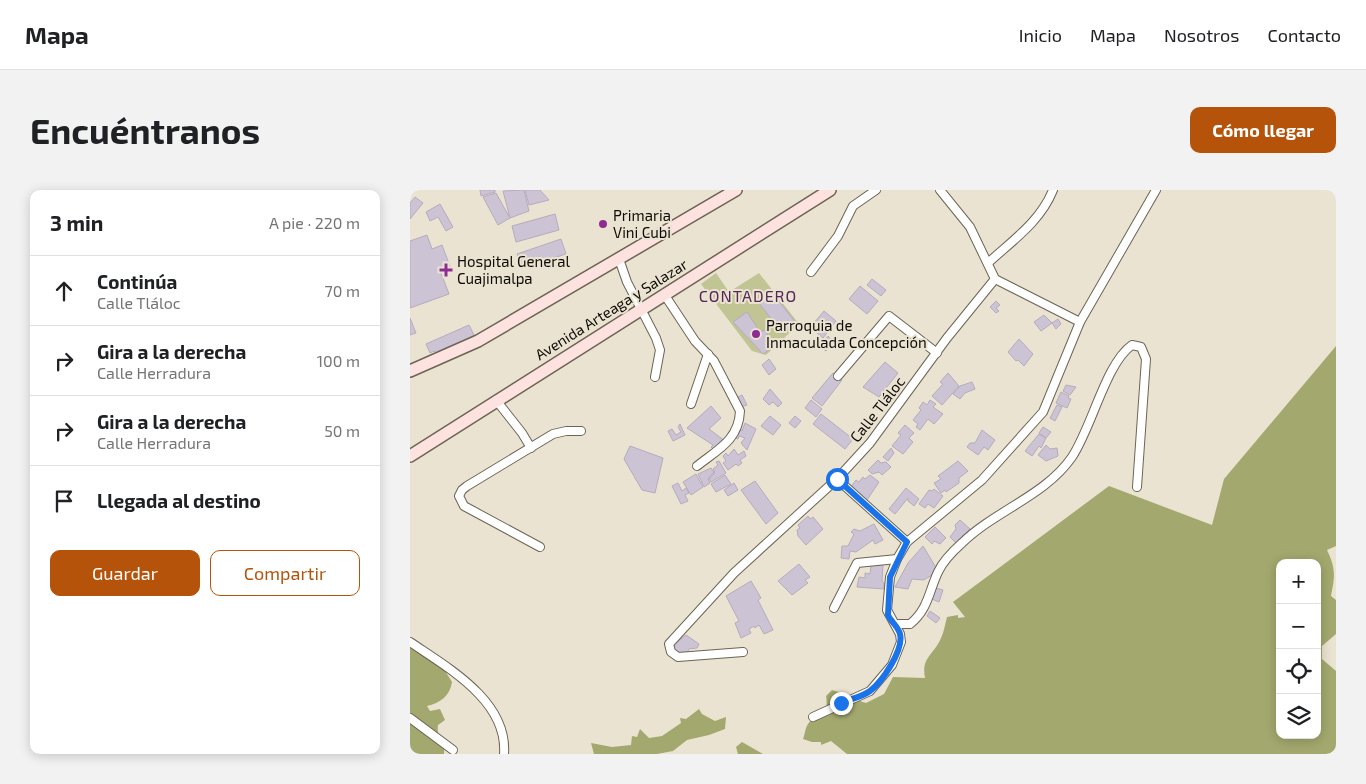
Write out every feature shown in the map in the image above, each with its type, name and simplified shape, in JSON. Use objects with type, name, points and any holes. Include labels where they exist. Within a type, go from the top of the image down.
[{"type":"street","points":[[410,371],[478,342],[736,190]]},
{"type":"street","name":"Avenida Arteaga y Salazar","points":[[410,456],[830,190]]},
{"type":"street","points":[[811,272],[838,236],[854,206],[876,190]]},
{"type":"street","points":[[940,190],[970,227],[995,279],[1080,322]]},
{"type":"street","points":[[988,263],[1034,221],[1048,202],[1053,190]]},
{"type":"street","points":[[813,717],[870,691],[892,665],[898,650],[900,634],[896,624],[888,615],[887,602],[890,577],[897,559],[907,542],[982,480],[1043,412],[1080,322],[1156,190]]},
{"type":"street","points":[[619,259],[627,282],[656,338],[660,350],[655,377]]},
{"type":"street","name":"Calle Tláloc","points":[[743,652],[678,657],[671,652],[669,644],[734,573],[837,479],[870,442],[995,279]]},
{"type":"street","points":[[664,294],[691,336],[714,361],[740,411],[740,419],[732,438],[696,466]]},
{"type":"street","points":[[838,376],[889,316],[937,353]]},
{"type":"street","points":[[896,624],[910,624],[922,614],[939,570],[962,543],[994,517],[1049,483],[1060,471],[1082,440],[1118,360],[1132,345],[1141,347],[1146,360],[1137,488]]},
{"type":"street","points":[[691,404],[708,354]]},
{"type":"street","points":[[496,400],[522,432],[531,448]]},
{"type":"street","points":[[540,546],[464,506],[459,496],[467,486],[553,434],[566,431],[581,431]]},
{"type":"street","points":[[837,479],[907,542]]},
{"type":"street","points":[[834,608],[856,563],[897,559]]},
{"type":"street","points":[[410,642],[462,678],[479,694],[500,723],[505,742],[504,754]]},
{"type":"street","points":[[410,718],[453,750]]},
{"type":"green space","points":[[716,273],[729,292],[759,273],[799,324],[766,355],[752,351],[701,284]]},
{"type":"green space","points":[[1336,346],[1336,546],[1327,550],[1334,573],[1331,596],[1336,600],[1336,634],[1322,646],[1322,659],[1336,671],[1336,754],[847,754],[831,741],[821,745],[821,742],[803,739],[806,727],[822,713],[826,707],[826,696],[832,690],[866,703],[884,694],[893,677],[925,678],[926,661],[941,638],[947,617],[958,615],[958,618],[965,617],[953,602],[1109,486],[1212,525],[1224,479]]},
{"type":"green space","points":[[410,643],[442,666],[452,682],[444,698],[427,706],[430,711],[440,709],[445,720],[438,725],[444,746],[444,754],[410,754]]},
{"type":"green space","points":[[699,709],[702,714],[715,721],[726,717],[725,729],[687,740],[673,751],[657,754],[594,754],[591,743],[612,747],[631,745],[632,736],[637,737],[640,729],[649,738],[662,736],[681,723],[680,718],[686,719]]},
{"type":"green space","points":[[742,742],[763,754],[738,754],[736,747]]},
{"type":"building","points":[[480,190],[495,190],[495,192],[481,196]]},
{"type":"building","points":[[524,190],[529,211],[510,218],[503,191]]},
{"type":"building","points":[[525,190],[540,190],[549,200],[529,205]]},
{"type":"building","points":[[496,193],[510,218],[498,225],[483,197]]},
{"type":"building","points":[[415,197],[423,203],[410,219],[410,203]]},
{"type":"building","points":[[440,204],[453,227],[446,231],[438,217],[430,221],[426,212]]},
{"type":"building","points":[[555,214],[559,230],[516,242],[512,226]]},
{"type":"building","points":[[427,235],[432,249],[442,245],[451,269],[441,273],[449,294],[410,308],[410,241]]},
{"type":"building","points":[[561,239],[566,254],[522,268],[517,254]]},
{"type":"building","points":[[872,279],[886,290],[881,296],[867,285]]},
{"type":"building","points":[[860,286],[878,301],[867,314],[849,299]]},
{"type":"building","points":[[771,291],[796,323],[783,334],[758,302]]},
{"type":"building","points":[[996,301],[1000,305],[996,308],[999,311],[996,313],[990,307]]},
{"type":"building","points":[[824,311],[836,321],[823,338],[817,333],[820,329],[813,324]]},
{"type":"building","name":"Parroquia de Inmaculada Concepción","points":[[747,312],[760,332],[765,330],[774,346],[763,354],[733,322]]},
{"type":"building","points":[[1044,315],[1052,323],[1041,331],[1034,322]]},
{"type":"building","points":[[410,318],[416,333],[410,335]]},
{"type":"building","points":[[1058,319],[1061,324],[1056,329],[1052,323]]},
{"type":"building","points":[[469,325],[475,337],[437,354],[434,351],[430,353],[426,344]]},
{"type":"building","points":[[828,336],[834,342],[826,351],[819,346]]},
{"type":"building","points":[[1019,339],[1033,354],[1024,366],[1018,360],[1016,361],[1008,352]]},
{"type":"building","points":[[769,359],[776,369],[769,375],[762,365]]},
{"type":"building","points":[[885,362],[898,373],[879,397],[863,387]]},
{"type":"building","points":[[833,373],[842,380],[822,406],[812,398]]},
{"type":"building","points":[[948,373],[959,386],[942,405],[932,396],[943,384],[940,382]]},
{"type":"building","points":[[972,382],[975,389],[965,393],[960,399],[953,394],[960,386]]},
{"type":"building","points":[[1066,385],[1076,387],[1070,395],[1063,391]]},
{"type":"building","points":[[770,389],[782,403],[778,407],[773,402],[769,405],[763,399]]},
{"type":"building","points":[[1061,392],[1071,399],[1067,408],[1056,403]]},
{"type":"building","points":[[742,395],[747,405],[741,407],[736,398]]},
{"type":"building","points":[[811,400],[822,409],[816,417],[805,408]]},
{"type":"building","points":[[930,400],[936,404],[933,407],[943,414],[934,424],[928,419],[920,430],[916,427],[918,424],[913,420],[921,410],[919,408],[923,402],[927,405]]},
{"type":"building","points":[[1057,405],[1062,407],[1055,421],[1050,418]]},
{"type":"building","points":[[711,406],[721,418],[709,429],[725,441],[714,450],[711,447],[713,445],[687,428]]},
{"type":"building","points":[[821,414],[853,439],[845,449],[813,424]]},
{"type":"building","points":[[770,416],[781,425],[773,435],[761,426]]},
{"type":"building","points":[[795,416],[801,421],[795,428],[789,423]]},
{"type":"building","points":[[745,423],[756,429],[747,450],[741,443],[745,438],[739,436],[738,439],[735,438],[739,429],[742,431]]},
{"type":"building","points":[[680,424],[685,435],[673,441],[668,431],[672,429],[676,435],[681,432],[678,427]]},
{"type":"building","points":[[905,425],[914,433],[909,438],[913,442],[903,454],[892,446],[901,435],[898,433]]},
{"type":"building","points":[[1043,427],[1051,432],[1046,438],[1039,433]]},
{"type":"building","points":[[982,430],[995,440],[988,450],[984,447],[978,455],[967,447],[970,443],[975,443]]},
{"type":"building","points":[[1039,434],[1046,438],[1041,448],[1039,446],[1032,456],[1025,451]]},
{"type":"building","points":[[1046,445],[1050,449],[1057,448],[1058,456],[1046,461],[1038,455]]},
{"type":"building","points":[[630,446],[663,458],[655,493],[642,490],[624,459]]},
{"type":"building","points":[[891,448],[894,453],[888,461],[883,457]]},
{"type":"building","points":[[734,449],[738,455],[744,451],[746,456],[740,460],[742,463],[738,466],[736,464],[728,470],[723,463],[726,461],[723,456],[726,453],[728,456]]},
{"type":"building","points":[[878,460],[881,463],[886,462],[891,467],[882,475],[879,472],[872,474],[868,470]]},
{"type":"building","points":[[719,461],[726,473],[711,482],[709,479],[715,472],[713,469],[718,465],[716,462]]},
{"type":"building","points":[[958,461],[968,471],[959,478],[959,483],[946,492],[945,490],[941,493],[934,483],[941,479],[938,476]]},
{"type":"building","points":[[711,468],[714,472],[708,479],[710,483],[704,487],[698,474]]},
{"type":"building","points":[[696,474],[703,487],[691,495],[683,482]]},
{"type":"building","points":[[725,475],[731,484],[716,492],[711,484]]},
{"type":"building","points":[[870,475],[879,482],[867,500],[850,488],[856,480],[859,482],[863,477],[865,479]]},
{"type":"building","points":[[755,481],[778,513],[766,524],[741,490]]},
{"type":"building","points":[[678,483],[682,491],[686,488],[689,493],[685,495],[688,501],[681,504],[672,486]]},
{"type":"building","points":[[734,483],[738,490],[728,496],[724,490]]},
{"type":"building","points":[[906,488],[919,499],[914,506],[908,501],[908,498],[895,514],[889,509]]},
{"type":"building","points":[[934,489],[943,496],[934,508],[928,504],[925,508],[919,504],[929,490],[932,491]]},
{"type":"building","points":[[808,516],[810,519],[813,517],[823,529],[806,545],[798,536],[797,530],[800,528],[798,525]]},
{"type":"building","points":[[960,520],[970,529],[957,544],[950,537],[956,529],[955,525]]},
{"type":"building","points":[[874,524],[883,540],[875,544],[873,540],[856,552],[850,551],[849,559],[841,558],[842,546],[848,546],[854,534],[851,532],[854,529],[860,531]]},
{"type":"building","points":[[935,527],[946,538],[940,544],[934,541],[932,544],[925,537]]},
{"type":"building","points":[[923,546],[938,571],[924,580],[912,579],[908,589],[895,587],[908,563]]},
{"type":"building","points":[[799,564],[810,577],[805,580],[808,583],[792,595],[778,581]]},
{"type":"building","points":[[871,564],[883,565],[882,581],[884,589],[857,587],[859,577],[865,578],[865,573],[870,574]]},
{"type":"building","points":[[751,581],[761,598],[758,600],[773,630],[764,634],[759,625],[755,628],[754,626],[749,629],[751,633],[741,638],[735,623],[739,621],[726,596]]},
{"type":"building","points":[[936,588],[943,590],[939,602],[932,599]]},
{"type":"building","points":[[930,611],[940,618],[936,623],[927,616]]},
{"type":"building","points":[[686,635],[699,644],[697,648],[689,649],[687,653],[678,658],[672,646]]},
{"type":"place","name":"Primaria Vini Cubi","points":[[603,224]]},
{"type":"place","name":"Hospital General Cuajimalpa","points":[[446,270]]},
{"type":"place","name":"Parroquia de Inmaculada Concepción","points":[[756,334]]},
{"type":"district","name":"CONTADERO","points":[[748,295]]},
{"type":"route","points":[[837,479],[907,542],[897,559],[890,577],[887,602],[888,615],[896,624],[901,642],[892,665],[870,691],[841,703]]}]
